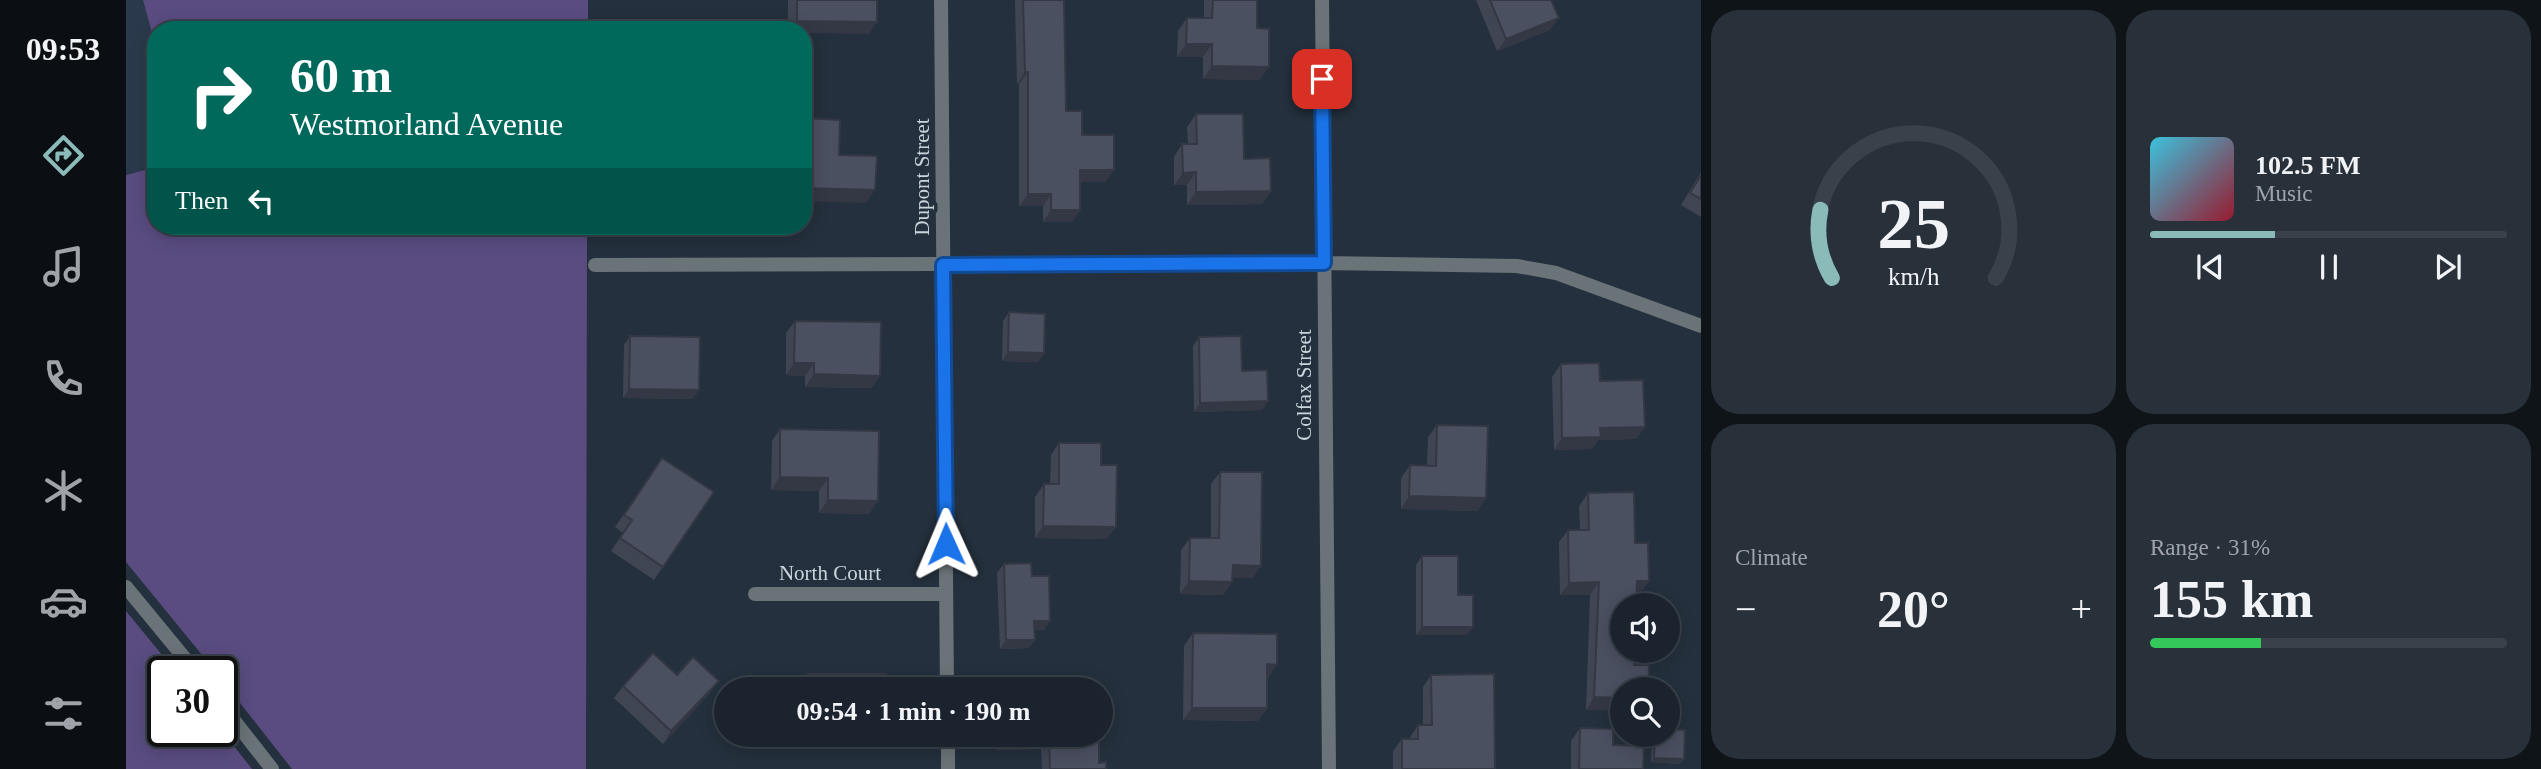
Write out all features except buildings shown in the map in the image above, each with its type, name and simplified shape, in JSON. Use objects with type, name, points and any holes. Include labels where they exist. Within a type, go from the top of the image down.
[{"type":"street","name":"Dupont Street","points":[[941,0],[947,677]]},
{"type":"street","name":"Colfax Street","points":[[1322,0],[1329,769]]},
{"type":"street","points":[[595,265],[1324,263],[1517,266],[1556,273],[1701,326]]},
{"type":"street","points":[[126,587],[183,656]]},
{"type":"street","name":"North Court","points":[[755,594],[946,594]]},
{"type":"street","points":[[238,725],[272,769]]},
{"type":"street","points":[[948,747],[948,769]]},
{"type":"shaded area","points":[[126,0],[143,0],[149,21],[147,169],[126,175]]},
{"type":"shaded area","points":[[143,0],[588,0],[588,21],[149,21]]},
{"type":"shaded area","points":[[147,169],[147,235],[587,235],[586,769],[292,769],[238,700],[238,656],[203,656],[126,562],[126,175]]},
{"type":"shaded area","points":[[126,611],[163,656],[147,656],[147,747],[235,747],[252,769],[126,769]]},
{"type":"route","points":[[946,544],[943,265],[1324,263],[1322,79]]}]
